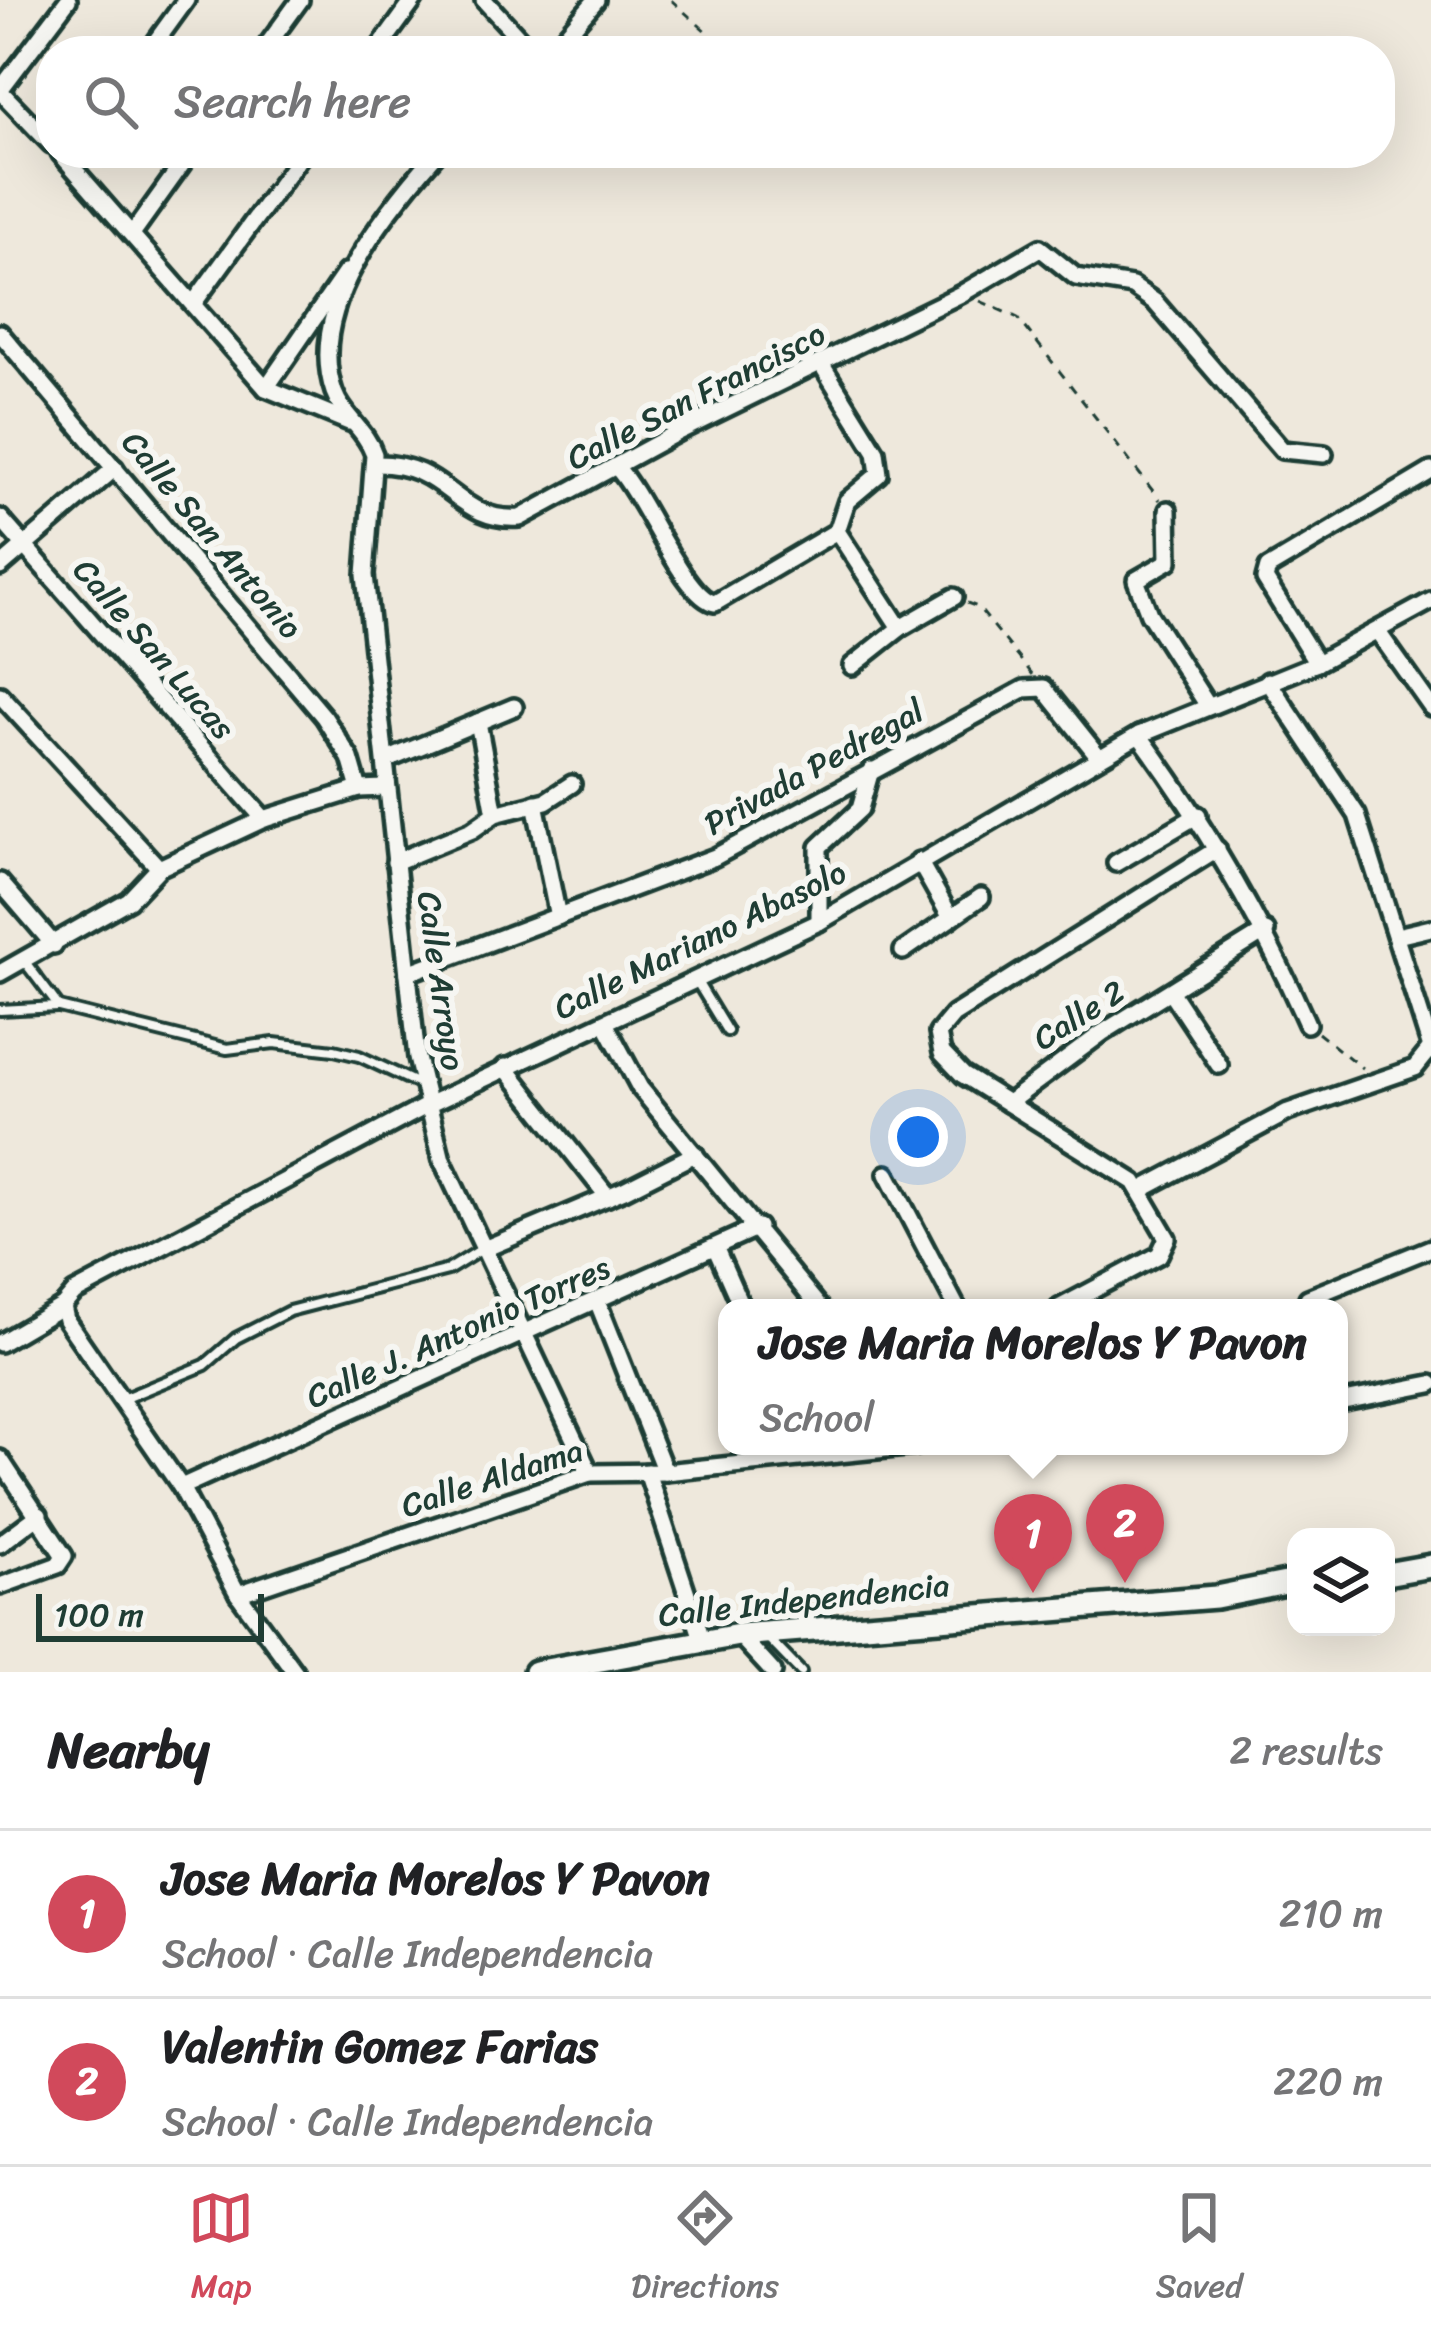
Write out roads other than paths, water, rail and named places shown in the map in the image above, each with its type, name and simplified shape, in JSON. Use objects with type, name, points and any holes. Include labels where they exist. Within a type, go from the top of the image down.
[{"type":"street","points":[[41,36],[68,0]]},
{"type":"street","points":[[160,36],[186,0]]},
{"type":"street","points":[[274,36],[300,0]]},
{"type":"street","points":[[388,36],[414,0]]},
{"type":"street","points":[[484,0],[517,36]]},
{"type":"street","points":[[568,36],[596,0]]},
{"type":"street","points":[[36,42],[0,90],[36,128]]},
{"type":"street","points":[[78,168],[266,388],[351,424]]},
{"type":"street","points":[[132,234],[179,168]]},
{"type":"street","points":[[193,304],[292,168]]},
{"type":"street","points":[[266,388],[426,168]]},
{"type":"street","name":"Calle San Francisco","points":[[374,464],[416,466],[472,509],[502,519],[536,512],[680,430],[822,365],[1040,248],[1076,277],[1132,286],[1155,302],[1282,450],[1324,454]]},
{"type":"street","points":[[352,264],[329,353],[334,392],[351,424],[372,446],[374,464]]},
{"type":"street","name":"Calle San Antonio","points":[[0,333],[324,718],[350,758],[359,788]]},
{"type":"street","points":[[618,469],[652,515],[684,580],[705,602],[736,595],[837,531],[847,501],[873,484],[880,464],[822,365]]},
{"type":"street","name":"Calle Arroyo","points":[[374,464],[365,575],[412,1028],[442,1160],[590,1473]]},
{"type":"street","points":[[0,567],[115,468]]},
{"type":"street","points":[[1316,662],[1265,573],[1431,471]]},
{"type":"street","points":[[1168,510],[1169,561],[1136,580],[1149,614],[1208,706]]},
{"type":"street","name":"Calle San Lucas","points":[[0,518],[264,819]]},
{"type":"street","points":[[837,531],[900,628]]},
{"type":"street","points":[[852,666],[900,628],[954,597]]},
{"type":"street","name":"Calle Mariano Abasolo","points":[[0,1343],[63,1306],[74,1294],[427,1096],[605,1023],[819,922],[1139,735],[1316,662],[1431,601]]},
{"type":"street","points":[[1378,632],[1431,707]]},
{"type":"street","points":[[1142,1190],[1288,1112],[1420,1065],[1431,1048],[1357,815],[1268,681]]},
{"type":"street","name":"Privada Pedregal","points":[[408,973],[715,857],[1005,695],[1044,688],[1100,757]]},
{"type":"street","points":[[0,695],[160,868]]},
{"type":"street","points":[[387,760],[514,707]]},
{"type":"street","points":[[478,722],[495,814]]},
{"type":"street","points":[[1139,735],[1198,815],[1266,931],[1307,1024]]},
{"type":"street","points":[[819,922],[819,847],[860,809],[872,770]]},
{"type":"street","points":[[395,862],[572,784]]},
{"type":"street","points":[[0,973],[129,900],[160,868],[264,819],[359,788],[386,788]]},
{"type":"street","points":[[535,802],[558,917]]},
{"type":"street","points":[[1116,863],[1198,815]]},
{"type":"street","points":[[1076,1299],[1159,1255],[1167,1238],[1142,1190],[963,1075],[937,1042],[942,1025],[1217,848]]},
{"type":"street","points":[[919,861],[951,918]]},
{"type":"street","points":[[0,882],[55,945]]},
{"type":"street","points":[[903,951],[981,898]]},
{"type":"street","points":[[1397,936],[1431,928]]},
{"type":"street","name":"Calle 2","points":[[1008,1103],[1102,1033],[1172,994],[1266,931]]},
{"type":"street","points":[[1172,994],[1219,1065]]},
{"type":"street","points":[[605,1023],[640,1088],[758,1227],[806,1299]]},
{"type":"street","points":[[505,1067],[608,1197]]},
{"type":"street","points":[[484,1249],[608,1197],[694,1154]]},
{"type":"street","points":[[887,1174],[952,1299]]},
{"type":"street","name":"Calle J. Antonio Torres","points":[[181,1487],[758,1227]]},
{"type":"street","points":[[1308,1298],[1431,1248]]},
{"type":"street","points":[[716,1249],[738,1299]]},
{"type":"street","points":[[598,1303],[665,1472]]},
{"type":"street","points":[[63,1306],[181,1487],[238,1594],[295,1672]]},
{"type":"street","points":[[1348,1400],[1431,1384]]},
{"type":"street","name":"Calle Aldama","points":[[238,1594],[590,1473],[665,1472],[791,1455]]},
{"type":"street","points":[[0,1459],[63,1551],[62,1561],[0,1586]]},
{"type":"street","points":[[647,1472],[702,1640]]},
{"type":"street","points":[[0,1544],[39,1515]]},
{"type":"street","points":[[1395,1572],[1431,1566]]},
{"type":"street","name":"Calle Independencia","points":[[535,1672],[739,1635],[1216,1597],[1287,1583]]},
{"type":"street","points":[[739,1635],[773,1672]]},
{"type":"lane","points":[[24,960],[59,1007]]},
{"type":"lane","points":[[695,979],[727,1031]]},
{"type":"lane","points":[[0,1010],[59,1007],[227,1049],[296,1043],[359,1056],[427,1096]]},
{"type":"lane","points":[[120,1400],[206,1365],[236,1338],[289,1311],[448,1270],[484,1249]]},
{"type":"lane","points":[[764,1633],[801,1672]]},
{"type":"place","name":"Valentin Gomez Farias","points":[[1125,1583]]},
{"type":"place","name":"Jose Maria Morelos Y Pavon","points":[[1033,1593]]}]
